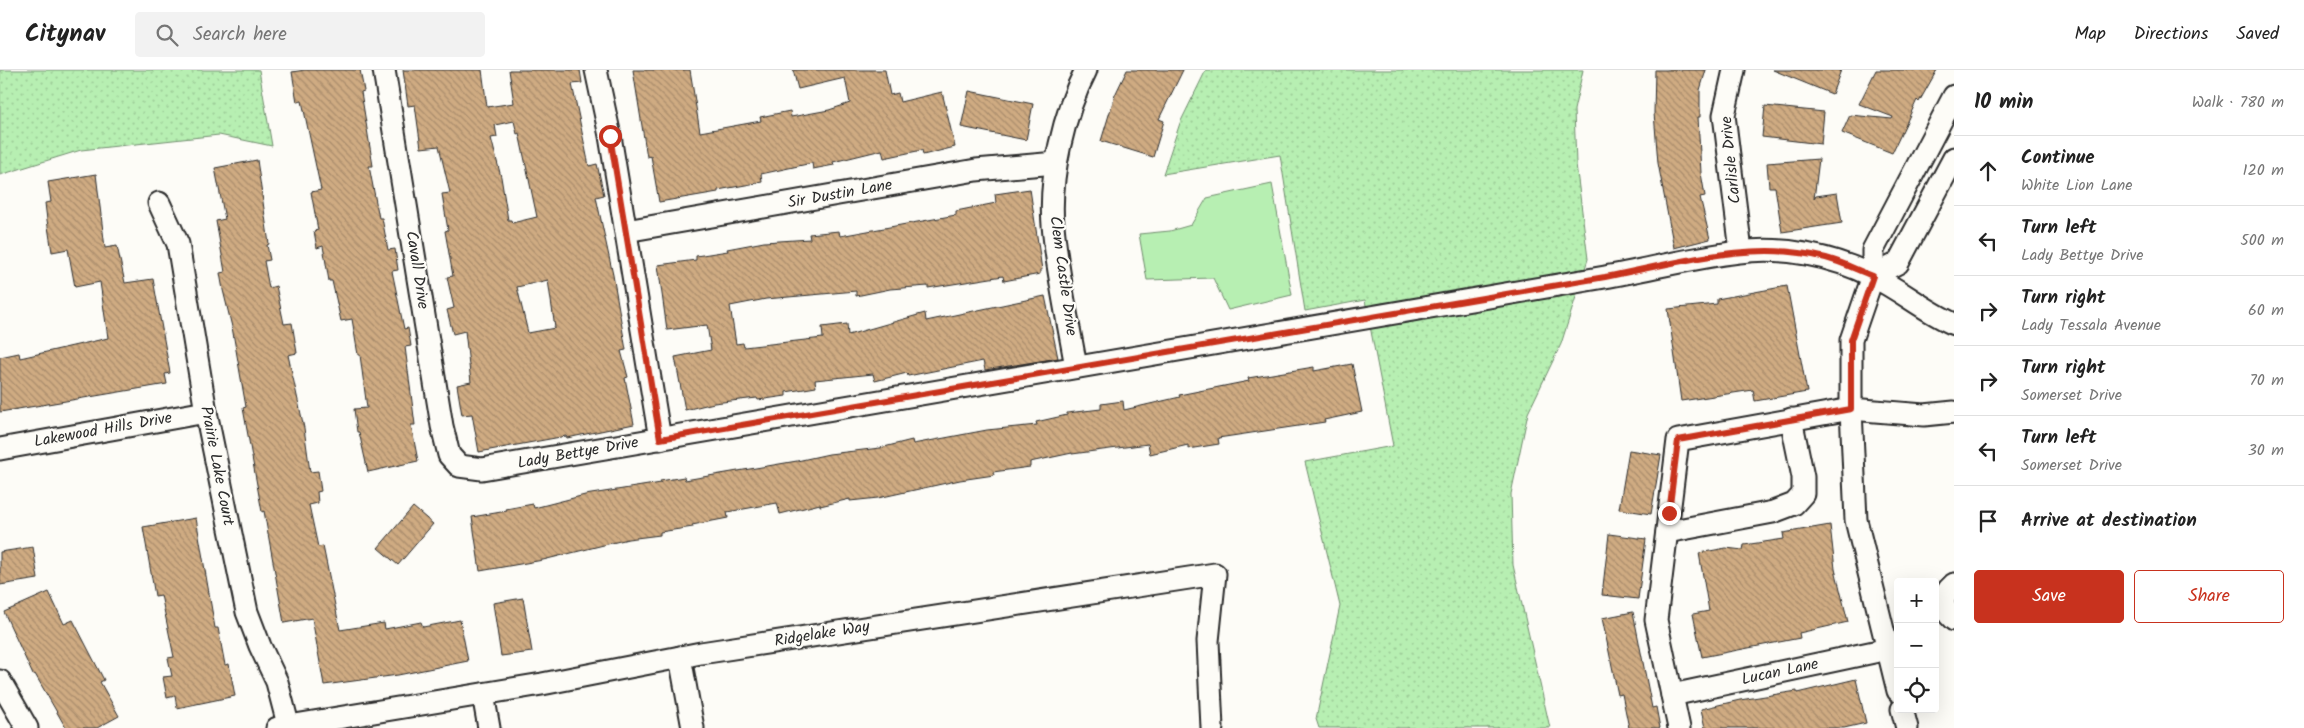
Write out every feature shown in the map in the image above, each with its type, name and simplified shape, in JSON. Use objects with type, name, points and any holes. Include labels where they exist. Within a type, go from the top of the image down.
[{"type":"street","name":"Cavall Drive","points":[[384,70],[442,426],[449,455],[459,466]]},
{"type":"street","points":[[596,70],[626,231],[660,439]]},
{"type":"street","name":"Clem Castle Drive","points":[[1076,368],[1053,224],[1056,163],[1073,96],[1086,70]]},
{"type":"street","name":"Carlisle Drive","points":[[1734,70],[1724,115],[1741,251]]},
{"type":"street","points":[[1894,674],[1856,520],[1851,409],[1851,340],[1873,276],[1873,250],[1954,96]]},
{"type":"street","points":[[1873,276],[1898,263],[1954,158]]},
{"type":"street","name":"Sir Dustin Lane","points":[[626,231],[976,170],[1056,163]]},
{"type":"street","name":"Prairie Lake Court","points":[[159,203],[178,244],[206,412],[247,612],[277,682],[285,727]]},
{"type":"street","name":"Lady Bettye Drive","points":[[459,466],[482,469],[1605,277],[1741,251],[1783,252],[1826,258],[1873,276],[1931,313],[1954,324]]},
{"type":"street","points":[[1680,728],[1656,620],[1678,440],[1851,409],[1924,415],[1954,412]]},
{"type":"street","name":"Lakewood Hills Drive","points":[[0,448],[206,412]]},
{"type":"street","points":[[1667,532],[1772,512],[1794,504],[1803,494],[1792,419]]},
{"type":"street","name":"Ridgelake Way","points":[[285,727],[483,694],[680,656],[1216,574],[1208,641],[1212,728]]},
{"type":"street","points":[[1954,584],[1943,598],[1943,606],[1954,620]]},
{"type":"street","name":"Lucan Lane","points":[[1672,695],[1888,649]]},
{"type":"street","points":[[680,656],[693,728]]},
{"type":"street","points":[[0,681],[27,728]]},
{"type":"street","points":[[483,694],[489,728]]},
{"type":"street","points":[[1903,713],[1907,728]]},
{"type":"green space","points":[[0,70],[259,70],[272,146],[219,135],[81,150],[0,175]]},
{"type":"green space","points":[[1206,70],[1583,70],[1574,110],[1576,164],[1588,259],[1561,344],[1528,413],[1511,494],[1513,565],[1550,728],[1319,728],[1316,719],[1340,606],[1305,462],[1393,446],[1365,300],[1305,311],[1280,155],[1163,174],[1180,123]]},
{"type":"green space","points":[[1272,184],[1292,295],[1228,310],[1213,278],[1147,280],[1139,234],[1170,231],[1191,225],[1207,198]]},
{"type":"building","points":[[305,70],[360,70],[364,91],[361,92],[373,166],[369,166],[379,218],[382,218],[388,250],[395,249],[398,270],[392,271],[404,329],[408,328],[411,346],[405,347],[415,425],[411,425],[418,461],[368,472],[359,432],[357,432],[354,409],[367,408],[360,355],[358,355],[352,319],[341,321],[332,281],[329,281],[323,246],[317,248],[314,231],[318,230],[311,192],[321,190],[302,101],[297,102],[292,72]]},
{"type":"building","points":[[403,70],[482,70],[487,107],[514,103],[509,70],[580,70],[582,83],[572,84],[589,166],[597,164],[604,195],[596,197],[613,275],[626,350],[621,351],[628,377],[625,378],[634,424],[567,438],[566,436],[479,452],[472,414],[462,415],[457,385],[471,382],[465,331],[453,334],[447,310],[454,308],[447,277],[453,276],[445,231],[448,230],[442,194],[450,193],[439,146],[421,148],[415,105],[408,106]],"holes":[[[514,121],[517,134],[519,133],[537,217],[512,223],[511,220],[508,220],[501,177],[491,138],[497,137],[495,125]],[[548,280],[555,328],[528,333],[517,287]]]},
{"type":"building","points":[[633,70],[690,70],[700,132],[761,121],[760,117],[790,111],[791,117],[829,110],[850,103],[845,78],[798,89],[793,70],[885,70],[890,95],[898,93],[900,102],[942,92],[955,147],[923,155],[922,150],[884,158],[882,150],[833,162],[834,165],[813,169],[812,163],[761,174],[762,182],[659,202],[651,156],[647,157]]},
{"type":"building","points":[[1127,70],[1183,70],[1159,119],[1164,121],[1153,157],[1101,141],[1115,95]]},
{"type":"building","points":[[1655,70],[1706,70],[1700,90],[1700,117],[1698,117],[1701,173],[1705,196],[1700,197],[1710,239],[1674,248],[1658,163],[1654,113]]},
{"type":"building","points":[[1773,70],[1841,70],[1832,94]]},
{"type":"building","points":[[1876,70],[1937,70],[1919,102],[1917,100],[1892,153],[1842,133],[1850,115],[1892,119],[1893,117],[1859,104]]},
{"type":"building","points":[[969,91],[1033,104],[1026,140],[961,127]]},
{"type":"building","points":[[1765,106],[1824,112],[1821,144],[1762,137]]},
{"type":"building","points":[[1819,159],[1814,199],[1816,196],[1837,193],[1842,223],[1782,232],[1775,187],[1769,187],[1767,163]]},
{"type":"building","points":[[257,160],[269,244],[267,245],[270,260],[264,261],[269,288],[276,286],[284,324],[292,323],[297,353],[288,355],[304,428],[310,472],[318,471],[321,491],[317,492],[318,503],[309,505],[318,547],[323,546],[340,630],[384,623],[385,629],[421,622],[423,627],[460,620],[468,661],[398,675],[324,685],[312,618],[284,623],[243,408],[246,407],[232,327],[220,273],[225,272],[216,221],[225,219],[215,168]]},
{"type":"building","points":[[96,174],[105,248],[117,246],[125,283],[153,279],[170,373],[165,374],[167,384],[0,412],[0,357],[19,353],[20,358],[108,338],[100,282],[75,287],[68,249],[52,252],[45,203],[51,202],[48,182]]},
{"type":"building","points":[[1030,189],[1042,270],[1040,270],[1040,274],[1004,281],[1003,276],[928,288],[928,286],[890,289],[856,296],[856,291],[766,299],[730,306],[736,344],[743,343],[744,347],[823,338],[822,327],[847,324],[848,335],[925,313],[926,321],[1045,296],[1058,358],[985,370],[983,361],[908,376],[907,373],[875,381],[873,374],[815,380],[816,387],[786,392],[786,396],[714,403],[685,410],[675,357],[711,350],[707,325],[667,330],[658,265],[696,260],[696,256],[728,251],[727,249],[764,242],[810,239],[809,234],[839,231],[840,236],[956,215],[956,211],[996,203],[995,194]]},
{"type":"building","points":[[1787,286],[1807,392],[1755,401],[1753,390],[1681,401],[1668,309],[1717,304],[1717,299]]},
{"type":"building","points":[[1352,364],[1362,412],[1324,420],[1325,422],[1218,438],[1219,444],[1188,449],[1188,445],[1150,454],[1148,444],[1072,453],[1030,462],[1030,467],[993,472],[994,475],[960,480],[878,498],[850,501],[850,499],[820,506],[820,504],[780,514],[777,503],[727,512],[728,518],[692,525],[693,527],[660,532],[660,535],[628,539],[543,560],[480,571],[472,517],[533,504],[534,508],[585,495],[661,483],[660,481],[684,477],[685,480],[829,454],[880,448],[912,440],[913,444],[987,430],[1037,425],[1036,422],[1067,415],[1067,413],[1101,409],[1101,404],[1123,401],[1124,410],[1180,397],[1179,395],[1249,381],[1248,378],[1314,367],[1314,371]]},
{"type":"building","points":[[1629,450],[1661,455],[1651,514],[1619,509]]},
{"type":"building","points":[[413,507],[433,524],[398,565],[378,548]]},
{"type":"building","points":[[196,518],[215,628],[218,628],[225,665],[229,664],[235,696],[177,708],[175,696],[167,698],[163,677],[172,676],[168,658],[174,657],[161,595],[155,596],[143,527]]},
{"type":"building","points":[[1830,525],[1835,569],[1848,622],[1799,633],[1800,638],[1702,657],[1693,614],[1709,611],[1699,553],[1726,548],[1743,550],[1744,545],[1784,539],[1783,533]]},
{"type":"building","points":[[1609,534],[1646,539],[1638,599],[1602,595]]},
{"type":"building","points":[[33,547],[38,579],[0,585],[0,552]]},
{"type":"building","points":[[49,592],[64,624],[73,620],[104,680],[100,682],[119,716],[97,728],[66,728],[35,674],[33,675],[4,612]]},
{"type":"building","points":[[523,598],[532,652],[501,656],[493,603]]},
{"type":"building","points":[[1633,612],[1652,708],[1656,707],[1660,728],[1629,728],[1622,694],[1618,695],[1602,618]]},
{"type":"building","points":[[1856,679],[1866,723],[1844,728],[1705,728],[1701,709],[1740,700],[1797,691],[1797,693]]},
{"type":"route","points":[[610,136],[660,439],[1605,277],[1741,251],[1783,252],[1826,258],[1873,276],[1851,340],[1851,409],[1678,440],[1669,513]]}]
